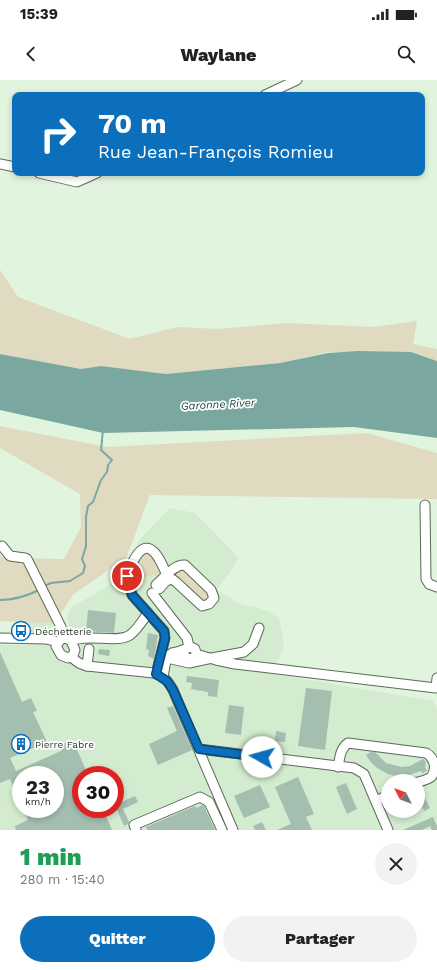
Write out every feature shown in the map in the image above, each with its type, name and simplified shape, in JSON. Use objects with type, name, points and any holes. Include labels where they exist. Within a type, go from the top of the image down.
[{"type":"street","points":[[271,92],[297,80]]},
{"type":"street","points":[[0,164],[12,166]]},
{"type":"street","points":[[52,176],[77,182],[90,176]]},
{"type":"street","points":[[425,505],[426,579],[429,584],[437,587]]},
{"type":"street","points":[[2,546],[10,556],[27,559],[61,627],[64,640],[74,650],[71,657]]},
{"type":"street","points":[[160,675],[165,636],[164,631],[132,595],[127,574],[138,553],[146,548],[154,551],[167,575]]},
{"type":"street","points":[[185,565],[211,590],[214,600],[207,606],[202,606],[172,580],[166,581],[156,590],[167,575],[177,567],[185,565]]},
{"type":"street","points":[[156,590],[161,605],[187,638],[189,646],[195,649],[196,654]]},
{"type":"street","points":[[0,638],[64,640],[83,637],[126,637],[133,632],[148,613]]},
{"type":"street","points":[[167,658],[189,663],[244,652],[252,644],[259,628]]},
{"type":"street","points":[[64,640],[57,648],[61,655],[65,658],[71,657],[79,663],[87,666],[160,675],[173,690],[233,830]]},
{"type":"street","points":[[160,675],[170,654],[189,646]]},
{"type":"street","points":[[87,666],[90,649]]},
{"type":"street","points":[[177,652],[189,659],[194,658],[196,654]]},
{"type":"street","points":[[196,654],[236,664],[436,688],[437,678]]},
{"type":"street","points":[[338,766],[340,753],[348,743],[426,753],[437,764],[431,777],[425,779]]},
{"type":"street","points":[[199,749],[354,768],[364,774],[388,830]]},
{"type":"street","points":[[136,830],[134,825],[200,797],[209,802],[222,830]]},
{"type":"street","points":[[376,801],[381,798]]},
{"type":"shaded area","points":[[0,270],[18,297],[130,339],[177,327],[218,329],[286,323],[373,327],[417,321],[413,344],[437,349],[437,361],[411,352],[328,352],[280,363],[166,374],[101,366],[81,369],[0,354]]},
{"type":"shaded area","points":[[0,426],[107,447],[367,433],[437,453],[437,499],[150,495],[126,558],[74,594],[54,623],[0,621],[0,556],[7,558],[64,559],[81,527],[80,494],[0,448]]},
{"type":"shaded area","points":[[170,508],[195,513],[239,558],[217,590],[242,605],[259,608],[270,612],[279,619],[284,648],[276,664],[268,673],[433,701],[437,709],[437,830],[0,830],[0,645],[49,644],[69,625],[67,616],[72,607],[115,582],[129,565],[140,539]]},
{"type":"shaded area","points":[[147,552],[150,552],[163,572],[160,577],[153,575],[136,579],[130,575],[137,559]]},
{"type":"shaded area","points":[[182,568],[211,595],[206,604],[175,577],[174,573]]},
{"type":"shaded area","points":[[44,607],[52,623],[52,633],[32,633],[25,617]]},
{"type":"water","name":"Garonne River","points":[[358,351],[411,352],[437,361],[437,438],[354,427],[103,433],[0,410],[0,354],[81,369],[101,366],[166,374],[280,363],[328,353]]},
{"type":"building","points":[[88,610],[116,613],[114,633],[86,631]]},
{"type":"building","points":[[148,633],[158,635],[154,659],[148,656],[149,650],[146,649]]},
{"type":"building","points":[[99,649],[110,650],[109,656],[98,654]]},
{"type":"building","name":"Pierre Fabre","points":[[0,652],[22,702],[31,698],[37,711],[33,712],[47,742],[10,758],[14,766],[12,766],[12,784],[10,779],[0,783]]},
{"type":"building","points":[[187,676],[219,680],[217,697],[208,696],[208,692],[191,689],[192,683],[186,682]]},
{"type":"building","points":[[306,688],[332,691],[325,750],[298,746]]},
{"type":"building","points":[[229,705],[244,707],[241,735],[225,733]]},
{"type":"building","points":[[173,706],[192,750],[158,765],[149,744],[177,731],[167,708]]},
{"type":"building","points":[[276,731],[286,733],[285,742],[275,741]]},
{"type":"building","name":"Pierre Fabre","points":[[73,740],[84,766],[72,766],[72,818],[107,818],[112,830],[16,830],[15,826],[28,820],[27,818],[64,818],[64,766],[27,766],[61,751],[59,746]]},
{"type":"building","points":[[371,752],[375,752],[386,763],[402,767],[410,766],[423,759],[426,762],[425,767],[427,771],[412,774],[388,774],[377,768],[366,755]]},
{"type":"building","points":[[298,777],[314,814],[306,817],[312,830],[277,830],[291,824],[275,787]]},
{"type":"building","points":[[346,783],[357,809],[347,814],[336,787]]},
{"type":"building","points":[[260,785],[270,807],[244,818],[234,796]]},
{"type":"building","points":[[135,796],[138,802],[124,809],[124,801]]},
{"type":"building","points":[[425,798],[430,808],[425,810]]},
{"type":"building","points":[[203,805],[215,830],[147,830],[146,827],[195,806],[196,808]]},
{"type":"building","points":[[124,811],[129,822],[124,826],[121,818],[124,818]]},
{"type":"building","points":[[433,817],[437,830],[432,830],[430,826],[422,830],[403,830]]},
{"type":"building","points":[[262,822],[266,830],[255,830],[253,826]]},
{"type":"waterway","points":[[44,586],[51,583],[70,581],[83,573],[85,566],[82,559],[86,546],[86,517],[88,506],[93,502],[101,480],[107,472],[108,465],[112,460],[101,450],[103,430]]},
{"type":"waterway","points":[[0,600],[20,597],[39,590]]},
{"type":"place","name":"Déchetterie","points":[[21,631]]},
{"type":"place","name":"Pierre Fabre","points":[[21,744]]},
{"type":"route","points":[[127,576],[132,595],[164,631],[165,638],[156,674],[163,677],[173,690],[199,749],[262,757]]}]
